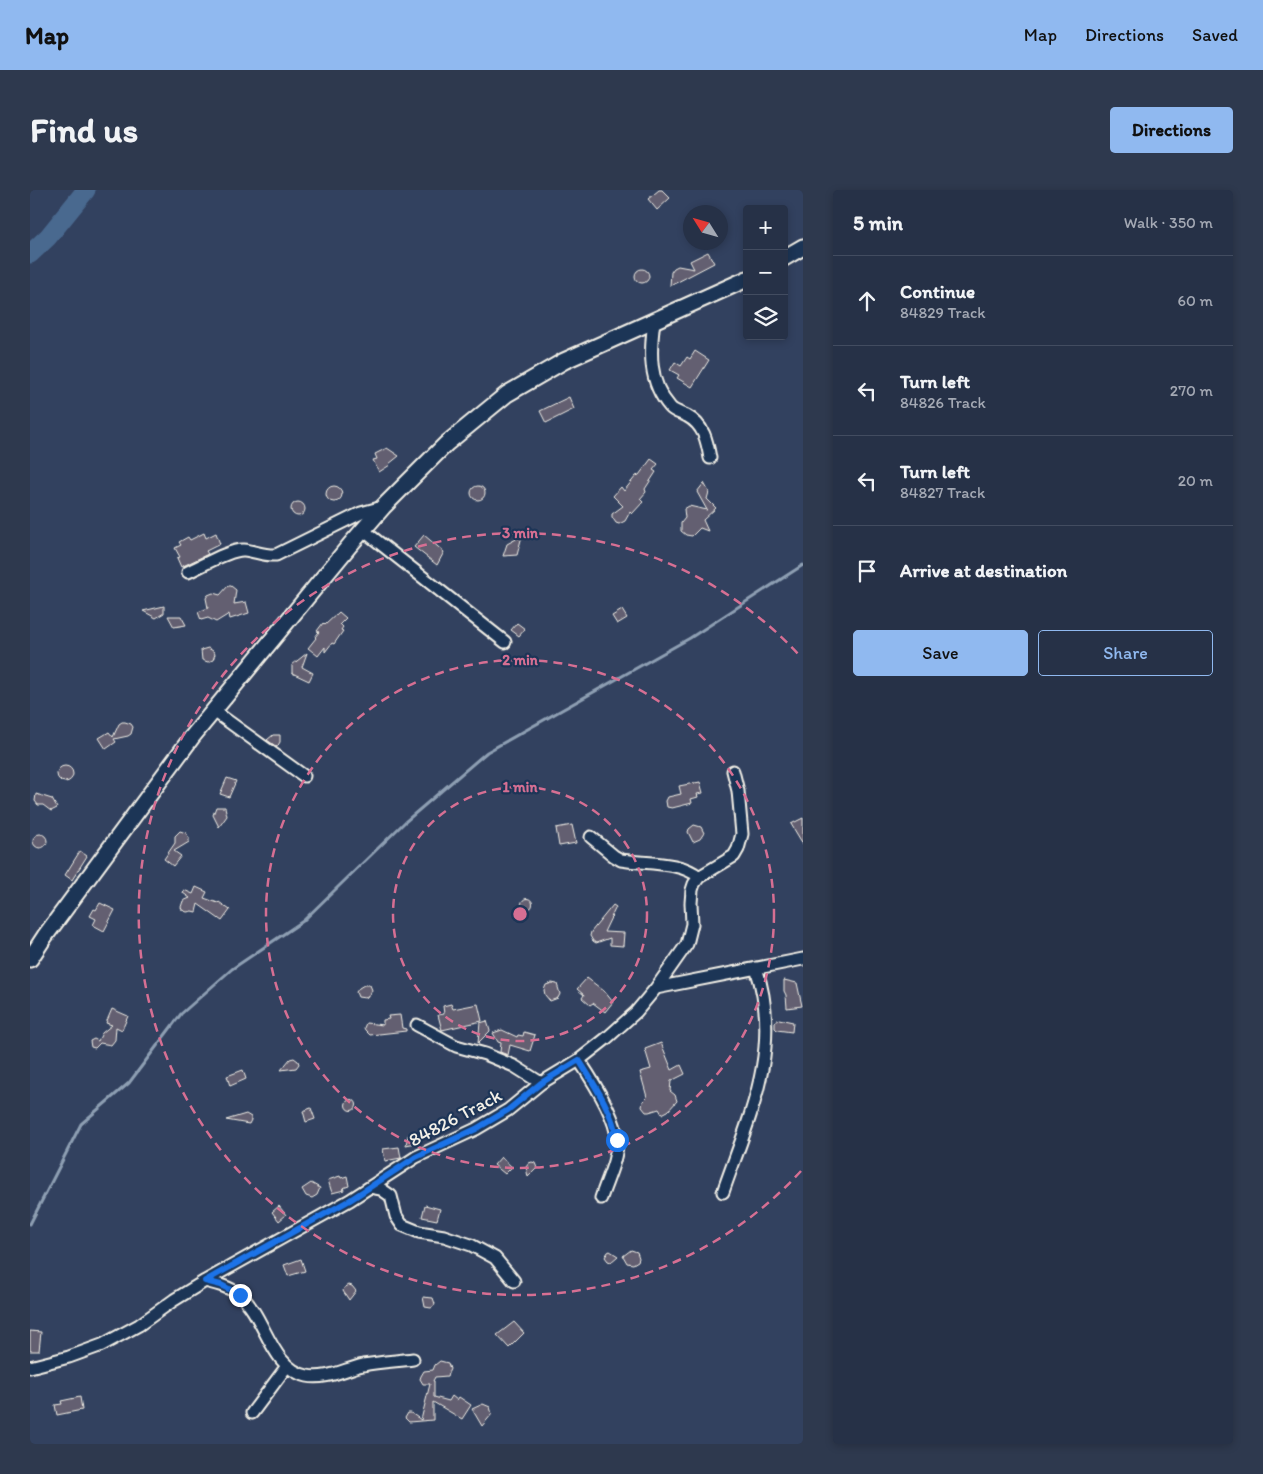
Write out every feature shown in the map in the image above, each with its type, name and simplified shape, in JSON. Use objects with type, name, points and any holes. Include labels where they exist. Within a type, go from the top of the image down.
[{"type":"street","points":[[788,256],[803,247]]},
{"type":"street","points":[[30,959],[192,736],[383,507],[446,444],[507,394],[564,361],[743,281]]},
{"type":"street","points":[[654,322],[650,356],[652,371],[670,406],[678,413],[691,418],[701,429],[706,437],[710,458]]},
{"type":"street","points":[[188,572],[233,552],[243,550],[268,556],[276,555],[361,513],[383,507]]},
{"type":"street","points":[[363,530],[505,642]]},
{"type":"street","points":[[214,711],[304,776]]},
{"type":"street","points":[[590,837],[621,860],[680,867],[691,871],[699,877],[734,856],[741,842],[738,791],[733,771]]},
{"type":"street","name":"84826 Track","points":[[30,1366],[69,1357],[102,1345],[140,1325],[174,1300],[205,1281],[350,1200],[416,1157],[476,1129],[508,1110],[541,1083],[579,1060],[636,1012],[656,988],[687,944],[692,924],[692,890],[699,877]]},
{"type":"street","points":[[656,988],[803,959]]},
{"type":"street","points":[[723,1192],[756,1096],[764,1066],[765,1010],[762,987],[756,968]]},
{"type":"street","points":[[417,1025],[456,1046],[485,1054],[514,1066],[541,1083]]},
{"type":"street","points":[[579,1060],[608,1111],[617,1140],[614,1158],[601,1198]]},
{"type":"street","points":[[370,1187],[381,1189],[391,1196],[396,1216],[402,1225],[419,1232],[444,1236],[471,1245],[495,1258],[514,1282]]},
{"type":"street","points":[[205,1281],[221,1285],[240,1295],[252,1308],[279,1357],[287,1366],[299,1373],[318,1377],[366,1365],[413,1359]]},
{"type":"street","points":[[252,1412],[287,1366]]},
{"type":"building","points":[[659,190],[662,190],[670,198],[657,210],[648,199]]},
{"type":"building","points":[[708,252],[714,263],[670,286],[671,272],[674,268],[678,266],[694,269],[690,261]]},
{"type":"building","points":[[642,269],[647,271],[649,276],[647,281],[642,283],[637,281],[635,276],[637,271]]},
{"type":"building","points":[[695,351],[709,360],[692,387],[677,378],[679,375],[670,370],[675,362],[681,366],[687,357],[690,359]]},
{"type":"building","points":[[569,397],[574,409],[546,423],[540,411]]},
{"type":"building","points":[[387,448],[399,456],[379,472],[373,460],[377,459],[375,454]]},
{"type":"building","points":[[651,459],[658,464],[653,470],[656,472],[645,489],[646,492],[640,499],[643,502],[632,514],[630,512],[625,521],[619,524],[616,523],[612,514],[623,506],[613,496],[621,487],[624,491]]},
{"type":"building","points":[[704,483],[709,492],[707,499],[716,508],[703,520],[708,531],[700,528],[692,536],[686,535],[681,531],[681,523],[685,518],[684,509],[689,506],[707,510],[697,492]]},
{"type":"building","points":[[334,486],[342,494],[334,502],[326,494]]},
{"type":"building","points":[[478,486],[483,488],[485,493],[483,498],[478,500],[473,498],[471,493],[473,488]]},
{"type":"building","points":[[295,502],[301,502],[305,509],[301,516],[295,516],[291,512],[291,506]]},
{"type":"building","points":[[204,533],[206,538],[216,533],[220,544],[206,551],[208,554],[181,567],[177,558],[180,557],[175,548],[181,545],[179,542],[188,537],[190,540]]},
{"type":"building","points":[[424,535],[444,552],[437,565],[414,547]]},
{"type":"building","points":[[522,536],[517,555],[503,556],[507,544]]},
{"type":"building","points":[[228,586],[236,590],[234,604],[246,602],[249,613],[230,619],[229,614],[216,622],[208,618],[201,620],[198,612],[208,608],[206,598],[208,595],[213,593],[220,595]]},
{"type":"building","points":[[164,606],[164,613],[156,618],[143,611]]},
{"type":"building","points":[[622,610],[627,618],[617,624],[612,616]]},
{"type":"building","points":[[339,612],[346,618],[340,624],[343,627],[341,630],[343,631],[334,644],[332,643],[325,652],[325,647],[318,656],[308,648],[316,638],[319,632],[317,631],[323,623],[325,625]]},
{"type":"building","points":[[168,616],[181,616],[186,625],[174,627]]},
{"type":"building","points":[[517,623],[525,629],[519,636],[511,630]]},
{"type":"building","points":[[208,648],[215,654],[213,660],[208,662],[202,660],[201,650]]},
{"type":"building","points":[[307,653],[302,667],[313,673],[309,681],[292,673],[292,665]]},
{"type":"building","points":[[122,722],[131,724],[133,727],[131,734],[114,739],[116,742],[106,749],[99,738],[109,732],[113,737],[119,724]]},
{"type":"building","points":[[273,735],[280,735],[280,742],[277,747],[267,740]]},
{"type":"building","points":[[62,766],[68,766],[73,771],[71,780],[62,782],[57,777],[57,771]]},
{"type":"building","points":[[227,778],[236,781],[229,797],[220,794]]},
{"type":"building","points":[[700,782],[703,793],[697,794],[698,797],[691,799],[692,803],[672,808],[667,807],[666,801],[668,797],[681,794],[679,786]]},
{"type":"building","points":[[36,794],[52,799],[57,808],[51,811],[43,805],[38,805],[35,801]]},
{"type":"building","points":[[216,807],[225,807],[227,816],[219,827],[213,815]]},
{"type":"building","points":[[803,818],[803,844],[791,824]]},
{"type":"building","points":[[572,825],[576,843],[559,846],[556,828]]},
{"type":"building","points":[[694,825],[701,827],[704,833],[700,839],[693,842],[688,832]]},
{"type":"building","points":[[180,831],[186,833],[189,842],[174,851],[181,856],[173,866],[164,859],[175,843],[175,836]]},
{"type":"building","points":[[37,834],[43,834],[47,841],[43,848],[37,848],[33,844],[33,838]]},
{"type":"building","points":[[80,851],[87,856],[72,880],[65,875]]},
{"type":"building","points":[[196,887],[207,892],[204,898],[219,902],[230,910],[222,921],[198,904],[196,912],[182,910],[183,901],[190,898],[183,893],[184,890],[193,894]]},
{"type":"building","points":[[527,898],[533,904],[527,910],[521,904]]},
{"type":"building","points":[[100,903],[115,910],[104,931],[93,925],[96,919],[90,916]]},
{"type":"building","points":[[613,905],[616,907],[604,932],[624,933],[623,946],[610,945],[610,938],[596,943],[590,936],[591,932]]},
{"type":"building","points":[[587,978],[604,991],[613,1002],[605,1012],[593,1003],[590,1005],[582,998],[584,995],[577,989]]},
{"type":"building","points":[[784,980],[797,983],[802,1006],[787,1008]]},
{"type":"building","points":[[557,984],[560,994],[558,998],[550,1001],[545,995],[544,990],[546,985]]},
{"type":"building","points":[[364,985],[370,985],[372,990],[369,996],[365,998],[358,997],[356,992]]},
{"type":"building","points":[[451,1004],[453,1009],[478,1004],[482,1021],[442,1030],[438,1015],[444,1014],[443,1006]]},
{"type":"building","points":[[112,1009],[128,1016],[122,1030],[116,1027],[115,1040],[111,1045],[100,1043],[95,1048],[91,1047],[90,1041],[94,1039],[98,1041],[102,1033],[112,1025],[106,1023]]},
{"type":"building","points":[[400,1015],[402,1028],[406,1029],[406,1031],[370,1035],[364,1028],[366,1023],[383,1025],[383,1020],[389,1019],[388,1016]]},
{"type":"building","points":[[779,1019],[793,1022],[792,1032],[775,1028],[775,1022]]},
{"type":"building","points":[[487,1021],[490,1031],[478,1043],[480,1023]]},
{"type":"building","points":[[502,1030],[517,1037],[518,1035],[523,1036],[524,1032],[535,1035],[530,1051],[510,1045],[508,1055],[500,1052],[501,1043],[498,1042],[493,1033]]},
{"type":"building","points":[[661,1043],[672,1070],[681,1065],[685,1074],[671,1081],[670,1091],[675,1095],[677,1101],[668,1111],[662,1114],[659,1109],[646,1112],[642,1107],[643,1101],[647,1097],[640,1072],[651,1069],[645,1049]]},
{"type":"building","points":[[294,1058],[299,1064],[296,1068],[281,1070],[290,1059]]},
{"type":"building","points":[[243,1070],[246,1079],[230,1086],[227,1076]]},
{"type":"building","points":[[349,1100],[353,1100],[356,1105],[355,1109],[349,1110],[346,1107],[346,1103]]},
{"type":"building","points":[[311,1108],[315,1119],[306,1122],[303,1111]]},
{"type":"building","points":[[246,1114],[251,1117],[249,1124],[226,1120]]},
{"type":"building","points":[[414,1133],[418,1138],[416,1143],[406,1145],[408,1135]]},
{"type":"building","points":[[399,1147],[401,1158],[385,1161],[383,1149]]},
{"type":"building","points":[[501,1157],[512,1167],[505,1174],[494,1165]]},
{"type":"building","points":[[532,1162],[535,1163],[537,1168],[528,1177],[526,1167]]},
{"type":"building","points":[[340,1176],[341,1178],[347,1176],[349,1186],[343,1188],[344,1190],[332,1193],[328,1180]]},
{"type":"building","points":[[311,1183],[320,1188],[317,1195],[312,1198],[306,1196],[302,1189]]},
{"type":"building","points":[[425,1205],[440,1209],[437,1220],[422,1217]]},
{"type":"building","points":[[279,1206],[286,1215],[279,1221],[272,1212]]},
{"type":"building","points":[[631,1250],[637,1252],[639,1258],[633,1264],[627,1263],[623,1256]]},
{"type":"building","points":[[610,1251],[618,1256],[611,1262],[605,1257]]},
{"type":"building","points":[[301,1259],[305,1271],[288,1276],[284,1265]]},
{"type":"building","points":[[349,1285],[356,1291],[349,1300],[343,1291]]},
{"type":"building","points":[[423,1297],[433,1298],[434,1306],[431,1308],[425,1307]]},
{"type":"building","points":[[514,1322],[524,1333],[509,1348],[497,1335]]},
{"type":"building","points":[[30,1331],[41,1332],[39,1351],[30,1351]]},
{"type":"building","points":[[440,1361],[448,1363],[450,1369],[447,1376],[435,1377],[433,1381],[434,1397],[449,1401],[452,1396],[457,1400],[459,1397],[471,1405],[462,1419],[433,1402],[433,1420],[409,1422],[405,1418],[408,1413],[421,1420],[430,1384],[423,1384],[420,1379],[421,1376],[424,1371],[433,1370]]},
{"type":"building","points":[[80,1397],[82,1410],[57,1415],[55,1405],[62,1404],[61,1401]]},
{"type":"building","points":[[483,1404],[490,1407],[492,1414],[482,1426],[472,1409]]},
{"type":"waterway","points":[[30,254],[48,237],[86,190]]},
{"type":"waterway","points":[[30,1224],[81,1124],[129,1083],[181,1014],[232,969],[303,921],[405,822],[487,752],[690,638],[803,565]]},
{"type":"route","points":[[240,1295],[221,1285],[205,1281],[350,1200],[416,1157],[476,1129],[508,1110],[541,1083],[579,1060],[608,1111],[617,1140]]}]
